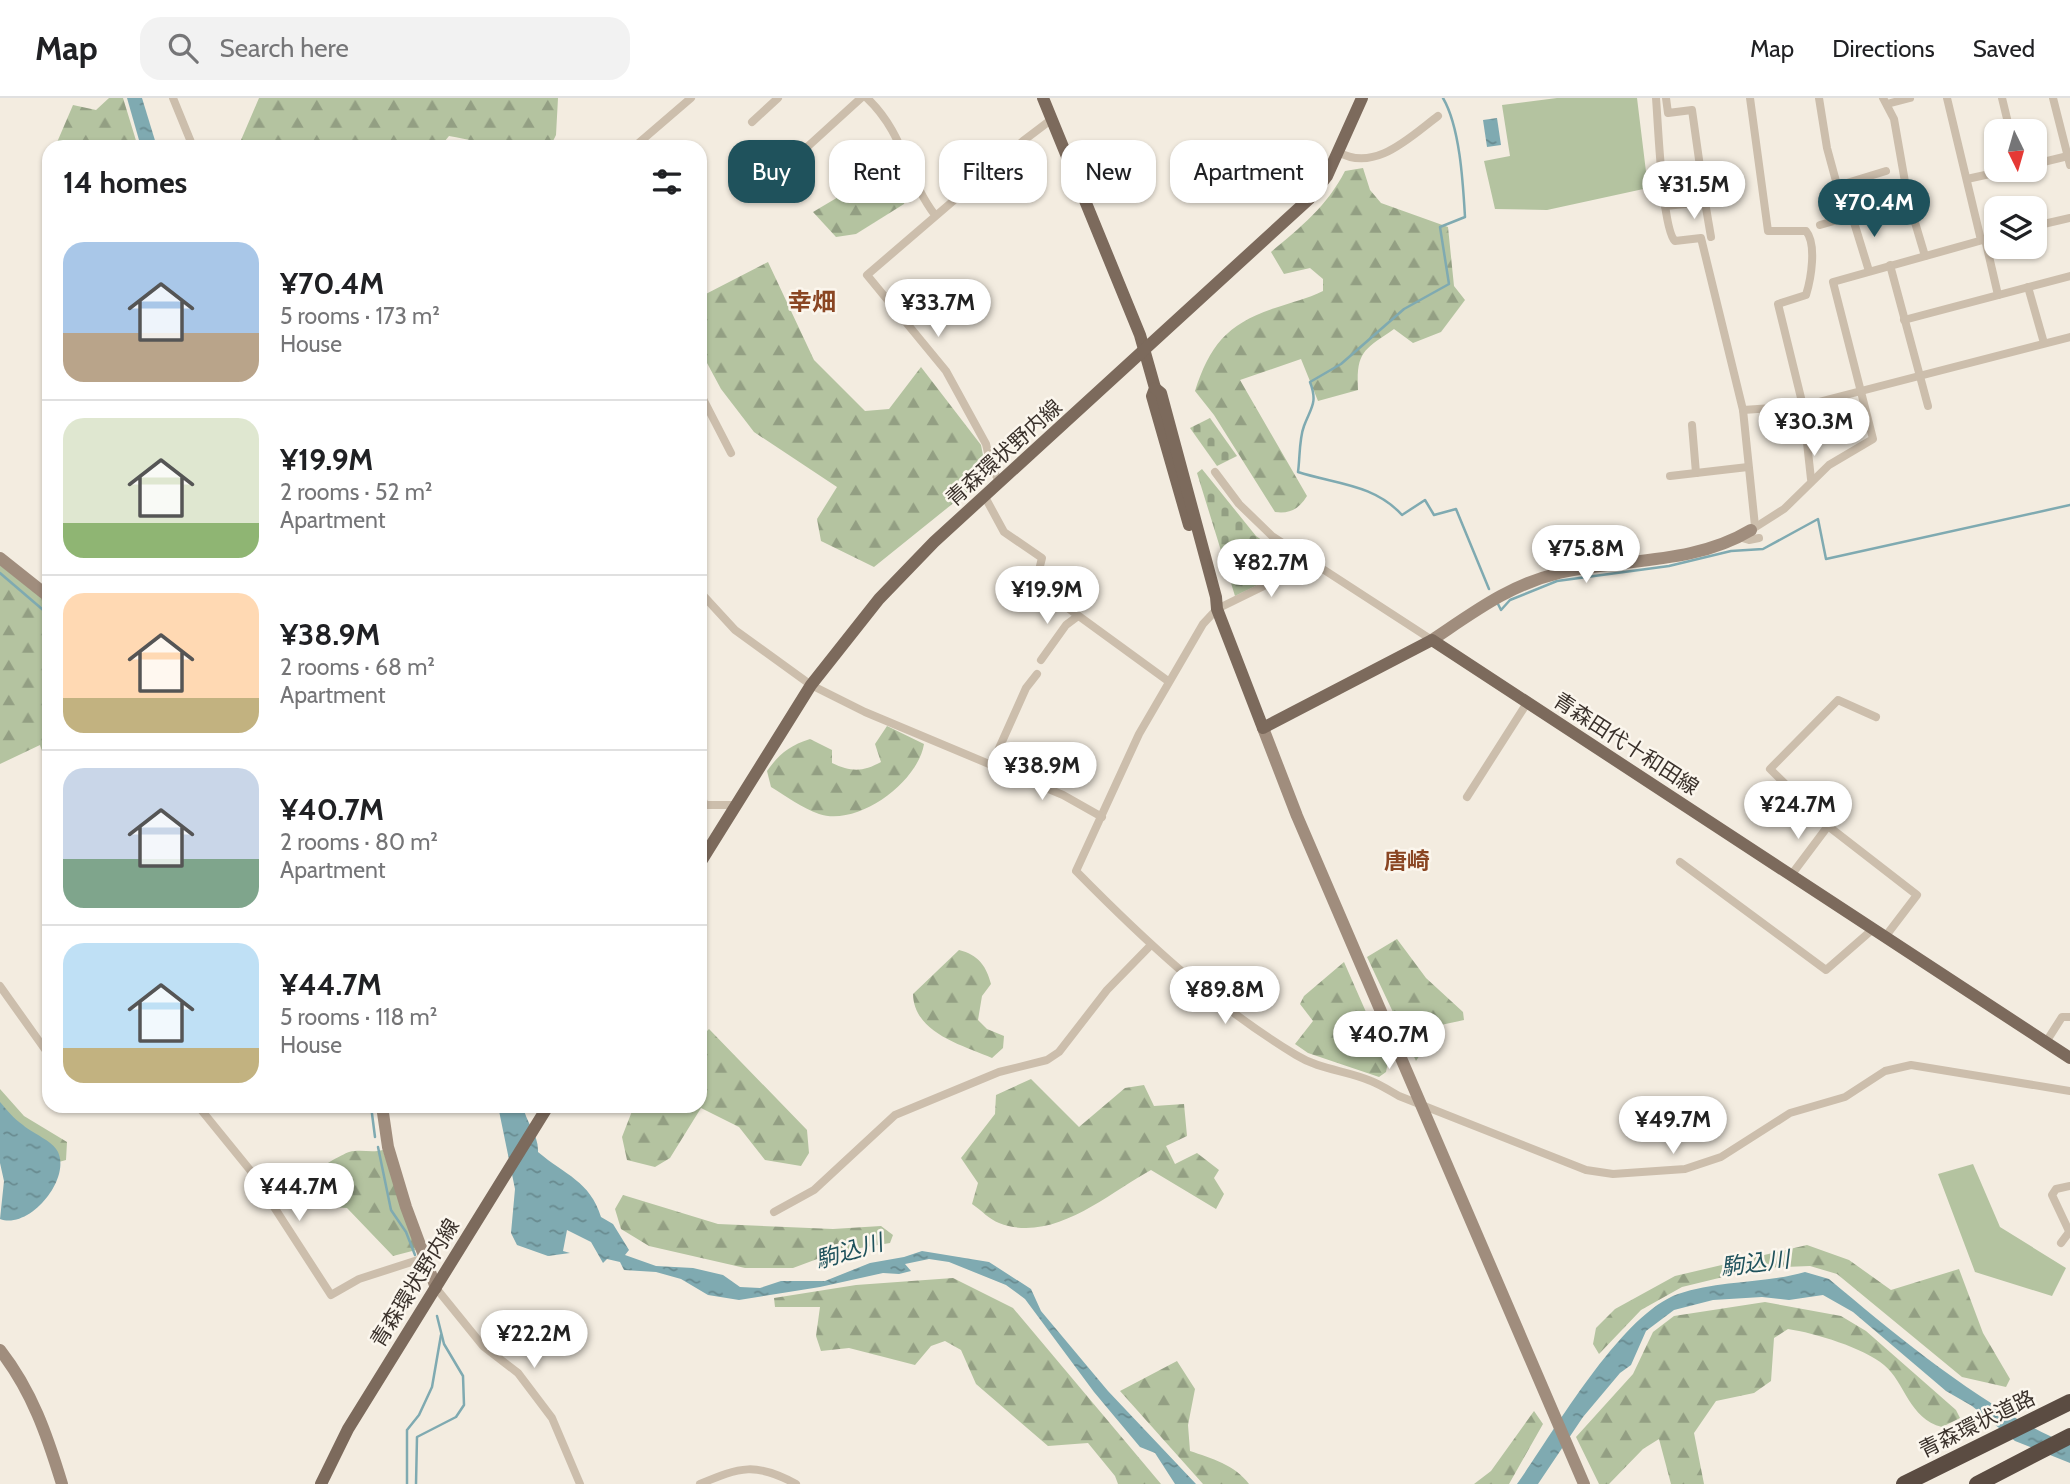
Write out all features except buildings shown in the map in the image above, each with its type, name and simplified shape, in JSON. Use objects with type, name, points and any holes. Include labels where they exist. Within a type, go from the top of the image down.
[{"type":"highway","name":"青森環状道路","points":[[1904,1484],[2070,1402]]},
{"type":"highway","points":[[1977,1484],[2070,1436]]},
{"type":"main road","points":[[1043,98],[1144,351],[1155,388],[1152,396],[1210,599],[1216,606],[1263,728],[1432,640]]},
{"type":"main road","name":"青森環状野内線","points":[[707,852],[811,685],[879,599],[934,542],[1309,199],[1327,176],[1362,98]]},
{"type":"main road","name":"青森田代十和田線","points":[[1432,640],[2070,1058]]},
{"type":"main road","name":"青森環状野内線","points":[[321,1484],[348,1429],[543,1113]]},
{"type":"street","points":[[173,98],[190,140]]},
{"type":"street","points":[[642,140],[691,98]]},
{"type":"street","points":[[752,122],[778,98]]},
{"type":"street","points":[[815,141],[864,98],[895,133],[921,197],[935,215]]},
{"type":"street","points":[[1656,98],[1670,237],[1675,240],[1701,238],[1743,410],[1755,532]]},
{"type":"street","points":[[1666,98],[1668,113],[1692,110],[1711,237]]},
{"type":"street","points":[[1750,98],[1768,231],[1806,231],[1810,237],[1811,278],[1806,295],[1778,304],[1803,405],[1811,479]]},
{"type":"street","points":[[1819,98],[1827,148],[1837,186],[1869,271]]},
{"type":"street","points":[[1910,98],[1885,101],[1894,119],[1908,200],[1925,256]]},
{"type":"street","points":[[1947,98],[1998,295]]},
{"type":"street","points":[[2002,98],[2007,119]]},
{"type":"street","points":[[2048,160],[2069,155],[2053,98]]},
{"type":"street","points":[[1338,152],[1349,158],[1385,155],[1438,116]]},
{"type":"street","points":[[1000,483],[990,466],[986,444],[946,371],[867,275],[1052,119]]},
{"type":"street","points":[[1837,186],[1886,171]]},
{"type":"street","points":[[1967,179],[1984,175]]},
{"type":"street","points":[[1665,206],[1705,202]]},
{"type":"street","points":[[1820,225],[1894,204]]},
{"type":"street","points":[[2047,223],[2070,218]]},
{"type":"street","points":[[1215,472],[1254,520],[1300,554],[1432,640],[1481,604],[1535,580],[1573,570],[1692,553],[1755,532],[1784,509],[1811,479],[1873,439],[1833,282],[1983,239]]},
{"type":"street","points":[[1890,265],[1928,406]]},
{"type":"street","points":[[1904,320],[2070,276]]},
{"type":"street","points":[[2028,287],[2044,344]]},
{"type":"street","points":[[1743,410],[1803,405],[2070,337]]},
{"type":"street","points":[[707,407],[731,453]]},
{"type":"street","points":[[1692,425],[1696,473]]},
{"type":"street","points":[[1670,476],[1748,467]]},
{"type":"street","points":[[985,497],[1004,532],[1042,558],[1038,574],[1039,587],[1168,681]]},
{"type":"street","points":[[1300,554],[1262,587],[1216,606],[1203,624],[1168,681],[1076,871],[1150,946],[1203,992],[1297,1056],[1324,1069],[1370,1080],[1399,1097],[1421,1103],[1586,1170],[1613,1174],[1685,1169],[1721,1157],[1790,1113],[1845,1097],[1885,1071],[1911,1065],[2070,1091]]},
{"type":"street","points":[[0,558],[42,591]]},
{"type":"street","points":[[707,600],[735,630],[811,685],[865,712],[1063,795],[1102,817]]},
{"type":"street","points":[[1041,660],[1066,625],[1078,616]]},
{"type":"street","points":[[992,764],[1026,688],[1037,674]]},
{"type":"street","points":[[1876,717],[1839,700],[1770,768],[1828,826],[1917,895],[1885,937]]},
{"type":"street","points":[[1467,797],[1527,703]]},
{"type":"street","points":[[1263,728],[1584,1484]]},
{"type":"street","points":[[707,804],[737,805]]},
{"type":"street","points":[[1792,874],[1828,826]]},
{"type":"street","points":[[1680,862],[1826,970],[1872,929]]},
{"type":"street","points":[[774,1212],[814,1190],[903,1111],[999,1072],[1020,1069],[1053,1056],[1107,990],[1150,946]]},
{"type":"street","points":[[0,986],[42,1045]]},
{"type":"street","points":[[2046,1042],[2062,1017],[2070,1017]]},
{"type":"street","points":[[204,1113],[250,1170],[331,1295],[359,1279],[424,1258]]},
{"type":"street","points":[[383,1113],[388,1147],[436,1288],[483,1346],[517,1373],[547,1410],[564,1442],[580,1484]]},
{"type":"street","points":[[2061,1242],[2069,1231],[2052,1195],[2056,1189],[2070,1186]]},
{"type":"street","points":[[0,1350],[20,1376],[35,1404],[62,1484]]},
{"type":"street","points":[[700,1484],[746,1468],[766,1470],[796,1484]]},
{"type":"green space","points":[[109,98],[123,98],[136,140],[58,140],[73,105],[96,110]]},
{"type":"green space","points":[[259,98],[558,98],[554,140],[469,140],[449,136],[446,140],[241,140]]},
{"type":"green space","points":[[1557,98],[1637,98],[1648,188],[1547,210],[1495,209],[1484,161],[1510,156],[1502,105]]},
{"type":"green space","points":[[1363,168],[1370,190],[1381,203],[1448,227],[1454,286],[1465,300],[1441,332],[1413,343],[1394,329],[1369,347],[1361,359],[1358,390],[1318,401],[1301,359],[1240,380],[1307,496],[1294,510],[1275,512],[1214,415],[1195,391],[1214,349],[1233,329],[1258,314],[1323,291],[1323,279],[1310,268],[1284,274],[1271,252],[1324,203],[1328,203],[1328,198],[1345,171]]},
{"type":"green space","points":[[829,202],[904,203],[856,234],[836,237],[813,212]]},
{"type":"green space","points":[[768,262],[814,360],[865,411],[889,409],[921,367],[981,445],[987,476],[874,567],[821,541],[817,519],[837,487],[754,432],[721,389],[707,363],[707,293]]},
{"type":"green space","points":[[1210,418],[1237,456],[1217,466],[1190,428]]},
{"type":"green space","points":[[1202,469],[1256,536],[1288,558],[1262,583],[1235,596],[1197,473]]},
{"type":"green space","points":[[0,565],[42,598],[42,751],[40,745],[0,764]]},
{"type":"green space","points":[[887,726],[924,744],[911,773],[884,798],[868,808],[851,814],[819,814],[771,787],[767,771],[786,751],[810,739],[832,750],[832,763],[845,768],[863,769],[881,762],[875,744]]},
{"type":"green space","points":[[1397,939],[1426,978],[1463,1012],[1464,1020],[1441,1025],[1432,1032],[1416,1061],[1367,957]]},
{"type":"green space","points":[[959,950],[976,958],[989,977],[991,984],[982,996],[978,1020],[987,1029],[1004,1036],[1003,1048],[992,1058],[942,1036],[922,1019],[915,1007],[913,994]]},
{"type":"green space","points":[[1344,962],[1388,1062],[1386,1072],[1379,1077],[1308,1053],[1295,1044],[1313,1021],[1300,1004],[1304,996]]},
{"type":"green space","points":[[709,1029],[807,1130],[809,1153],[801,1166],[765,1160],[739,1127],[707,1111]]},
{"type":"green space","points":[[1031,1079],[1079,1127],[1125,1088],[1144,1085],[1154,1106],[1184,1104],[1187,1136],[1166,1146],[1175,1164],[1197,1153],[1219,1170],[1214,1178],[1224,1194],[1216,1209],[1151,1170],[1098,1203],[1059,1222],[1019,1228],[999,1223],[989,1217],[972,1204],[978,1183],[961,1158],[995,1114],[996,1095]]},
{"type":"green space","points":[[0,1089],[24,1116],[67,1142],[66,1160],[48,1165],[0,1121]]},
{"type":"green space","points":[[631,1113],[698,1113],[670,1158],[655,1167],[627,1160],[622,1137]]},
{"type":"green space","points":[[383,1150],[416,1250],[393,1256],[347,1208],[330,1207],[311,1175],[349,1152]]},
{"type":"green space","points":[[1973,1164],[2000,1227],[2066,1268],[2052,1296],[1975,1272],[1938,1174]]},
{"type":"green space","points":[[623,1195],[718,1224],[833,1229],[881,1226],[893,1235],[890,1243],[836,1252],[793,1268],[745,1268],[649,1246],[621,1229],[615,1209]]},
{"type":"green space","points":[[1807,1245],[1849,1260],[1891,1290],[1959,1269],[1983,1333],[2010,1379],[2006,1387],[1962,1377],[1837,1274],[1810,1266],[1760,1268],[1682,1287],[1641,1310],[1599,1354],[1593,1344],[1596,1328],[1615,1309],[1675,1276]]},
{"type":"green space","points":[[953,1278],[1013,1308],[1161,1484],[1118,1484],[1115,1476],[1088,1443],[1048,1446],[976,1384],[961,1350],[945,1341],[931,1346],[915,1365],[849,1348],[821,1351],[816,1336],[820,1307],[775,1307],[774,1298],[856,1285]]},
{"type":"green space","points":[[1765,1302],[1841,1316],[1866,1331],[1956,1410],[1960,1418],[1942,1427],[1931,1423],[1915,1408],[1891,1372],[1875,1359],[1839,1342],[1788,1329],[1774,1338],[1771,1381],[1754,1393],[1716,1401],[1694,1433],[1704,1484],[1671,1484],[1659,1439],[1643,1449],[1609,1484],[1599,1484],[1576,1437],[1633,1374],[1653,1332],[1674,1316]]},
{"type":"green space","points":[[1177,1361],[1195,1389],[1188,1425],[1190,1451],[1230,1467],[1249,1484],[1203,1484],[1120,1391]]},
{"type":"green space","points":[[1534,1411],[1543,1424],[1509,1484],[1474,1484],[1491,1471]]},
{"type":"water","points":[[127,98],[142,98],[155,140],[139,140]]},
{"type":"water","points":[[1497,118],[1501,145],[1487,147],[1483,120]]},
{"type":"water","points":[[0,1102],[20,1123],[55,1148],[60,1163],[58,1176],[45,1200],[35,1210],[11,1220],[0,1219],[4,1181],[0,1163]]},
{"type":"water","points":[[499,1113],[525,1113],[538,1152],[576,1180],[590,1195],[601,1217],[613,1224],[629,1250],[625,1255],[656,1266],[693,1268],[723,1275],[740,1287],[760,1288],[781,1281],[825,1281],[870,1263],[922,1251],[989,1262],[1031,1289],[1041,1311],[1108,1391],[1196,1484],[1175,1484],[1155,1453],[1140,1447],[1094,1392],[1025,1299],[1006,1285],[949,1262],[929,1259],[905,1264],[911,1271],[899,1274],[883,1273],[820,1287],[739,1300],[708,1295],[681,1279],[656,1272],[624,1270],[620,1262],[607,1259],[603,1263],[591,1242],[567,1230],[563,1251],[570,1253],[548,1256],[517,1245],[511,1233],[515,1189]]},
{"type":"water","points":[[1805,1272],[1829,1279],[1884,1325],[1975,1393],[2007,1413],[2070,1445],[2070,1463],[2015,1441],[1972,1406],[1946,1391],[1853,1312],[1823,1295],[1789,1300],[1762,1297],[1713,1300],[1674,1310],[1646,1331],[1631,1365],[1620,1373],[1583,1417],[1538,1484],[1517,1484],[1611,1350],[1656,1306],[1678,1294],[1694,1290]]},
{"type":"waterway","points":[[1443,98],[1457,139],[1465,217],[1440,227],[1449,284],[1404,309],[1341,364],[1310,382],[1313,400],[1302,431],[1298,472],[1367,491],[1402,515],[1425,500],[1434,515],[1456,509],[1489,589]]},
{"type":"waterway","points":[[1498,604],[1501,610],[1510,600],[1557,581],[1669,566],[1731,551],[1763,549],[1818,519],[1826,559],[2070,505]]},
{"type":"waterway","points":[[0,573],[42,609]]},
{"type":"waterway","points":[[372,1113],[375,1137]]},
{"type":"waterway","points":[[378,1147],[391,1210],[406,1232],[415,1255]]},
{"type":"waterway","points":[[418,1264],[420,1270]]},
{"type":"waterway","points":[[416,1484],[417,1437],[456,1417],[464,1405],[463,1376],[444,1344],[437,1316]]},
{"type":"waterway","points":[[407,1484],[407,1430],[419,1415],[432,1387],[441,1335]]},
{"type":"district","name":"幸畑","points":[[812,302]]},
{"type":"district","name":"唐崎","points":[[1407,861]]},
{"type":"water label","name":"駒込川","points":[[849,1251]]},
{"type":"water label","name":"駒込川","points":[[1755,1263]]}]
